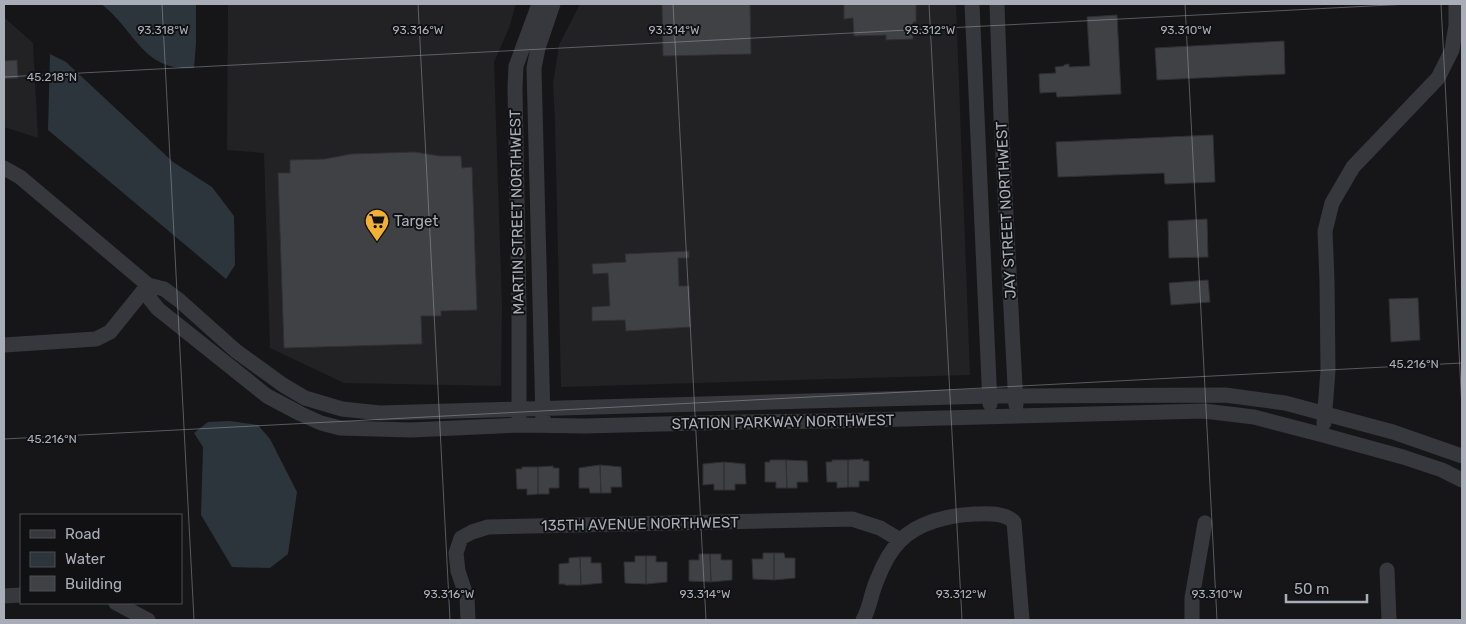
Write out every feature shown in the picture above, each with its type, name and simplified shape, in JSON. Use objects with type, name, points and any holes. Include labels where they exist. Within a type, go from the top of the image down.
[{"type":"street","name":"MARTIN STREET NORTHWEST","points":[[519,425],[519,298],[514,87],[516,66],[539,4]]},
{"type":"street","name":"MARTIN STREET NORTHWEST","points":[[543,425],[534,68],[538,48],[553,4]]},
{"type":"street","name":"JAY STREET NORTHWEST","points":[[972,4],[991,417]]},
{"type":"street","name":"JAY STREET NORTHWEST","points":[[997,4],[1015,396],[1018,417]]},
{"type":"street","points":[[1323,435],[1328,370],[1328,281],[1325,232],[1332,203],[1353,167],[1438,78],[1452,50],[1456,25],[1456,4]]},
{"type":"street","name":"STATION PARKWAY NORTHWEST","points":[[4,168],[20,177],[148,285],[164,289],[180,301],[236,351],[283,386],[305,398],[342,409],[380,413],[990,396],[1225,394],[1284,403],[1393,432],[1462,456]]},
{"type":"street","name":"STATION PARKWAY NORTHWEST","points":[[148,285],[150,299],[158,309],[231,368],[276,401],[321,423],[340,428],[411,430],[519,425],[584,426],[831,421],[1204,411],[1254,417],[1323,435],[1403,457],[1442,470],[1462,480]]},
{"type":"street","points":[[4,345],[96,340],[110,332],[148,285]]},
{"type":"street","points":[[410,412],[411,430]]},
{"type":"street","points":[[863,620],[877,580],[900,540],[919,527],[942,519],[966,514],[996,514],[1011,519],[1014,522],[1022,620]]},
{"type":"street","name":"135TH AVENUE NORTHWEST","points":[[468,620],[468,598],[458,571],[456,553],[461,538],[488,526],[852,519],[880,528],[900,540]]},
{"type":"street","points":[[1192,620],[1192,598],[1205,523]]},
{"type":"street","points":[[1387,570],[1389,620]]},
{"type":"street","points":[[4,596],[20,595]]},
{"type":"street","points":[[118,604],[148,620]]},
{"type":"shaded area","points":[[228,4],[516,4],[509,28],[494,62],[502,306],[501,386],[344,383],[270,348],[264,153],[227,150]]},
{"type":"shaded area","points":[[580,4],[956,4],[970,375],[561,387],[553,84],[559,45]]},
{"type":"shaded area","points":[[4,17],[33,43],[38,138],[4,127]]},
{"type":"water","points":[[101,4],[196,4],[194,68],[176,67],[162,63],[151,56],[113,14]]},
{"type":"water","points":[[50,54],[66,62],[173,162],[212,187],[234,216],[235,265],[226,279],[48,130]]},
{"type":"water","points":[[230,421],[258,425],[270,439],[297,492],[288,554],[270,568],[232,567],[201,515],[203,447],[194,433],[208,422]]},
{"type":"building","points":[[662,4],[750,4],[751,54],[663,56]]},
{"type":"building","points":[[844,4],[923,4],[916,5],[913,39],[886,40],[886,35],[854,36],[853,18],[844,19]]},
{"type":"building","points":[[1117,15],[1121,94],[1057,97],[1056,92],[1040,93],[1039,74],[1056,73],[1055,67],[1069,64],[1069,67],[1090,66],[1087,17]]},
{"type":"building","points":[[1284,41],[1285,74],[1157,80],[1155,48]]},
{"type":"building","points":[[17,60],[18,78],[4,79],[4,61]]},
{"type":"building","points":[[1213,135],[1215,182],[1165,184],[1164,173],[1058,177],[1056,142]]},
{"type":"building","name":"Target","points":[[415,152],[440,156],[461,156],[462,168],[472,167],[477,310],[441,311],[441,316],[421,316],[422,344],[284,348],[278,173],[290,173],[290,160],[325,159],[351,154]]},
{"type":"building","points":[[1207,219],[1208,257],[1169,258],[1168,221]]},
{"type":"building","points":[[689,251],[689,258],[678,258],[679,286],[689,286],[691,327],[626,331],[625,320],[592,321],[592,307],[610,306],[608,273],[593,274],[592,264],[626,262],[625,254]]},
{"type":"building","points":[[1208,280],[1210,302],[1171,305],[1169,283]]},
{"type":"building","points":[[1418,298],[1420,340],[1391,342],[1389,299]]},
{"type":"building","points":[[863,459],[863,461],[869,461],[869,481],[859,481],[859,487],[848,487],[848,460]]},
{"type":"building","points":[[770,460],[786,460],[787,488],[776,488],[776,482],[765,482],[765,462],[770,462]]},
{"type":"building","points":[[786,460],[807,461],[808,482],[797,482],[797,488],[787,488]]},
{"type":"building","points":[[832,460],[848,460],[848,487],[837,488],[837,482],[827,482],[826,462],[832,462]]},
{"type":"building","points":[[724,462],[724,490],[714,490],[714,484],[703,485],[703,464]]},
{"type":"building","points":[[724,462],[745,464],[746,484],[735,484],[735,490],[724,490]]},
{"type":"building","points":[[600,465],[601,493],[590,493],[589,488],[579,488],[579,468]]},
{"type":"building","points":[[600,465],[621,467],[622,487],[611,487],[611,493],[601,493]]},
{"type":"building","points":[[553,466],[553,468],[559,468],[559,488],[549,488],[549,494],[538,494],[538,467]]},
{"type":"building","points":[[522,467],[538,467],[538,494],[527,495],[527,489],[517,489],[516,469],[522,469]]},
{"type":"building","points":[[763,553],[774,553],[774,580],[753,579],[752,559],[763,559]]},
{"type":"building","points":[[774,553],[784,553],[785,558],[795,558],[795,578],[774,580]]},
{"type":"building","points":[[699,554],[710,554],[711,582],[689,581],[689,560],[699,560]]},
{"type":"building","points":[[710,554],[721,554],[721,560],[732,560],[732,580],[711,582]]},
{"type":"building","points":[[635,556],[646,556],[646,584],[625,583],[624,562],[635,562]]},
{"type":"building","points":[[646,556],[656,556],[656,562],[667,562],[667,582],[646,584]]},
{"type":"building","points":[[580,557],[581,585],[559,584],[559,564],[569,563],[569,558]]},
{"type":"building","points":[[580,557],[591,557],[591,563],[601,563],[602,583],[581,585]]},
{"type":"place","name":"Target","points":[[377,242]]}]
